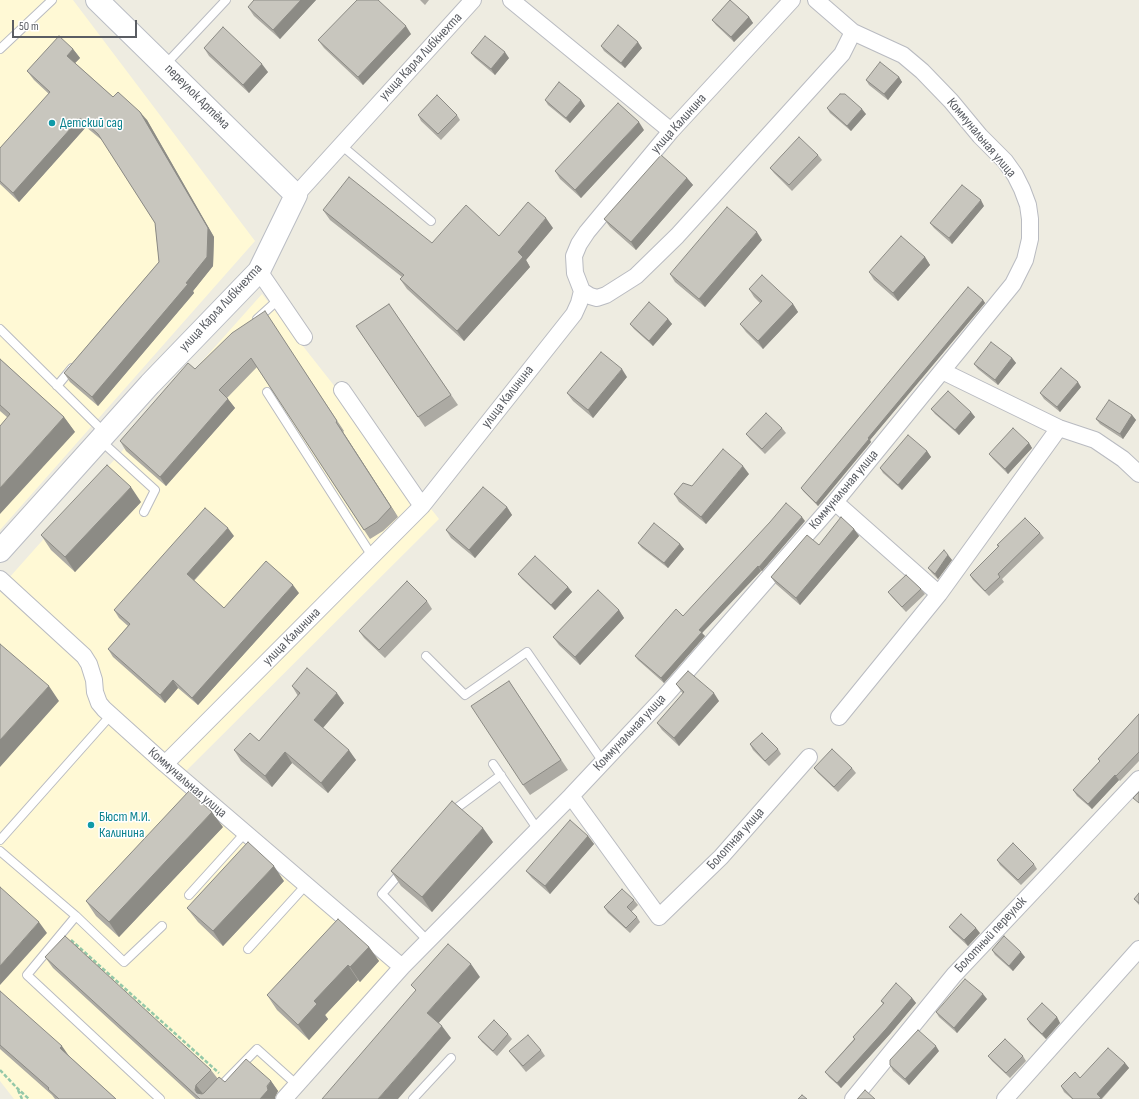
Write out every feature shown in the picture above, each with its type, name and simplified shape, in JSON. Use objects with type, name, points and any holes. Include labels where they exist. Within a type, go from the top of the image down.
[{"type":"street","name":"переулок Артёма","points":[[97,0],[296,195]]},
{"type":"street","name":"улица Карла Либкнехта","points":[[0,551],[102,436],[259,270],[296,195],[473,0]]},
{"type":"street","points":[[511,0],[671,131]]},
{"type":"street","name":"улица Калинина","points":[[164,764],[422,506],[574,314],[582,291],[575,273],[574,256],[579,244],[587,232],[671,131],[792,0]]},
{"type":"street","name":"Коммунальная улица","points":[[292,1094],[402,967],[571,796],[666,695],[835,502],[1013,284],[1025,260],[1030,239],[1028,205],[1015,175],[1005,161],[980,136],[951,101],[922,71],[903,56],[853,32],[816,0]]},
{"type":"street","points":[[582,291],[597,298],[606,295],[636,276],[683,230],[842,54],[853,32]]},
{"type":"street","points":[[259,270],[304,338]]},
{"type":"street","points":[[942,371],[1059,428],[1095,440],[1123,459],[1139,474]]},
{"type":"street","points":[[342,390],[422,506]]},
{"type":"street","points":[[839,717],[939,594],[1059,428]]},
{"type":"street","points":[[835,502],[939,594]]},
{"type":"street","name":"Коммунальная улица","points":[[0,579],[84,656],[91,670],[99,703],[110,716],[402,967]]},
{"type":"street","name":"Болотная улица","points":[[571,796],[659,917],[721,857],[809,758]]},
{"type":"street","name":"Болотный переулок","points":[[853,1099],[954,975],[1139,779]]},
{"type":"street","points":[[1005,1099],[1139,949]]},
{"type":"lane","points":[[0,49],[52,0]]},
{"type":"lane","points":[[165,65],[226,0]]},
{"type":"lane","points":[[341,144],[432,220]]},
{"type":"lane","points":[[251,325],[278,299]]},
{"type":"lane","points":[[0,329],[57,386],[102,436],[155,490],[144,512]]},
{"type":"lane","points":[[57,386],[77,363]]},
{"type":"lane","points":[[267,392],[372,556]]},
{"type":"lane","points":[[426,656],[465,695],[527,652],[603,762]]},
{"type":"lane","points":[[0,840],[110,716]]},
{"type":"lane","points":[[493,764],[538,830]]},
{"type":"lane","points":[[446,816],[501,775]]},
{"type":"lane","points":[[189,895],[245,833]]},
{"type":"lane","points":[[0,851],[76,916],[124,962],[162,926]]},
{"type":"lane","points":[[406,866],[382,894],[428,942]]},
{"type":"lane","points":[[248,949],[306,885]]},
{"type":"lane","points":[[76,916],[27,976],[160,1099]]},
{"type":"lane","points":[[208,1099],[257,1049],[292,1094]]},
{"type":"lane","points":[[413,1099],[451,1058]]},
{"type":"path","points":[[63,932],[226,1080]]},
{"type":"path","points":[[0,1070],[17,1089],[29,1099]]},
{"type":"path","points":[[17,1089],[22,1099]]},
{"type":"shaded area","points":[[0,0],[73,0],[255,241],[0,530]]},
{"type":"shaded area","points":[[262,294],[439,519],[174,783],[395,969],[279,1099],[14,1099],[0,1081],[0,588]]},
{"type":"building","points":[[254,0],[301,0],[273,30],[248,7]]},
{"type":"building","points":[[357,0],[378,0],[406,26],[358,77],[318,40]]},
{"type":"building","points":[[730,0],[749,17],[731,37],[712,20]]},
{"type":"building","points":[[618,25],[638,42],[621,63],[601,46]]},
{"type":"building","points":[[223,27],[262,64],[243,85],[204,48]]},
{"type":"building","points":[[59,36],[73,49],[67,56],[113,97],[118,92],[140,112],[208,228],[207,257],[186,283],[188,284],[92,397],[64,373],[159,262],[155,223],[98,134],[80,118],[13,193],[0,181],[0,148],[50,92],[27,71]]},
{"type":"building","points":[[485,36],[505,52],[491,69],[471,53]]},
{"type":"building","points":[[880,62],[899,77],[884,94],[866,80]]},
{"type":"building","points":[[559,82],[581,100],[566,118],[545,100]]},
{"type":"building","points":[[840,94],[845,94],[862,109],[847,126],[827,108]]},
{"type":"building","points":[[437,95],[457,115],[438,134],[418,115]]},
{"type":"building","points":[[618,103],[639,122],[575,190],[555,171]]},
{"type":"building","points":[[799,137],[818,155],[789,185],[770,168]]},
{"type":"building","points":[[661,155],[687,178],[631,242],[604,219]]},
{"type":"building","points":[[349,177],[432,243],[466,205],[499,236],[528,202],[546,218],[518,252],[523,257],[457,331],[400,279],[404,275],[323,210]]},
{"type":"building","points":[[962,185],[981,200],[949,238],[930,223]]},
{"type":"building","points":[[727,207],[757,232],[699,299],[670,274]]},
{"type":"building","points":[[901,236],[925,257],[893,293],[869,272]]},
{"type":"building","points":[[762,275],[793,304],[758,341],[740,324],[762,301],[749,289]]},
{"type":"building","points":[[968,287],[983,300],[816,503],[801,488]]},
{"type":"building","points":[[649,302],[668,319],[649,341],[630,324]]},
{"type":"building","points":[[389,304],[451,395],[418,417],[356,326]]},
{"type":"building","points":[[265,311],[391,507],[377,522],[364,530],[251,358],[219,390],[228,399],[160,477],[120,441],[188,363],[195,369],[232,333]]},
{"type":"building","points":[[991,342],[1012,358],[995,380],[974,364]]},
{"type":"building","points":[[601,352],[622,369],[588,410],[567,393]]},
{"type":"building","points":[[0,359],[64,417],[0,488],[0,426],[10,414],[0,405]]},
{"type":"building","points":[[1061,368],[1078,382],[1057,407],[1040,393]]},
{"type":"building","points":[[948,391],[971,412],[955,430],[931,409]]},
{"type":"building","points":[[1109,400],[1132,415],[1120,434],[1096,419]]},
{"type":"building","points":[[766,413],[782,428],[762,449],[746,434]]},
{"type":"building","points":[[1013,428],[1029,443],[1005,469],[989,454]]},
{"type":"building","points":[[908,435],[927,451],[898,485],[880,468]]},
{"type":"building","points":[[723,449],[743,466],[701,517],[674,494],[683,483],[692,486]]},
{"type":"building","points":[[107,465],[131,487],[65,557],[41,535]]},
{"type":"building","points":[[483,487],[507,507],[469,550],[446,530]]},
{"type":"building","points":[[786,503],[802,517],[759,567],[758,566],[699,630],[702,632],[661,678],[635,656],[676,609],[683,616]]},
{"type":"building","points":[[205,508],[228,528],[187,574],[224,608],[266,561],[293,585],[192,698],[173,680],[160,695],[108,649],[130,624],[114,610]]},
{"type":"building","points":[[841,517],[854,529],[796,598],[771,577],[807,535],[819,545]]},
{"type":"building","points":[[1025,518],[1040,533],[998,574],[1000,577],[985,591],[970,575],[999,546],[997,545]]},
{"type":"building","points":[[654,523],[680,544],[664,563],[638,543]]},
{"type":"building","points":[[944,550],[948,555],[935,574],[928,568]]},
{"type":"building","points":[[535,556],[568,587],[551,605],[518,574]]},
{"type":"building","points":[[906,575],[921,589],[902,607],[888,592]]},
{"type":"building","points":[[407,581],[427,601],[379,650],[359,631]]},
{"type":"building","points":[[598,590],[619,610],[575,657],[553,637]]},
{"type":"building","points":[[0,644],[49,686],[0,740]]},
{"type":"building","points":[[307,668],[337,693],[314,720],[349,750],[321,783],[285,752],[265,776],[234,750],[250,733],[259,741],[300,693],[292,686]]},
{"type":"building","points":[[688,671],[714,693],[674,738],[657,723],[684,692],[676,684]]},
{"type":"building","points":[[509,681],[561,760],[523,785],[471,706]]},
{"type":"building","points":[[1139,714],[1139,752],[1088,804],[1073,790],[1100,761],[1098,759]]},
{"type":"building","points":[[762,733],[778,749],[765,761],[750,744]]},
{"type":"building","points":[[832,749],[852,768],[834,787],[814,768]]},
{"type":"building","points":[[189,791],[212,812],[109,922],[86,901]]},
{"type":"building","points":[[1139,792],[1139,803],[1133,798]]},
{"type":"building","points":[[452,801],[483,828],[422,897],[391,871]]},
{"type":"building","points":[[570,820],[588,836],[545,886],[526,871]]},
{"type":"building","points":[[248,842],[274,866],[213,931],[187,908]]},
{"type":"building","points":[[1013,843],[1034,864],[1018,880],[997,860]]},
{"type":"building","points":[[0,887],[39,922],[0,966]]},
{"type":"building","points":[[622,889],[634,900],[627,907],[637,917],[626,928],[604,907]]},
{"type":"building","points":[[1139,893],[1139,903],[1134,899]]},
{"type":"building","points":[[961,914],[976,928],[964,940],[949,927]]},
{"type":"building","points":[[338,919],[369,947],[350,967],[348,965],[314,1001],[317,1004],[298,1025],[267,995]]},
{"type":"building","points":[[65,936],[211,1070],[196,1085],[195,1090],[197,1093],[204,1093],[219,1077],[225,1082],[246,1059],[271,1081],[267,1086],[268,1090],[260,1099],[200,1099],[45,957]]},
{"type":"building","points":[[1004,936],[1021,952],[1009,966],[992,950]]},
{"type":"building","points":[[448,944],[471,964],[427,1013],[442,1026],[378,1099],[322,1099],[416,990],[411,985]]},
{"type":"building","points":[[965,979],[983,994],[954,1028],[936,1012]]},
{"type":"building","points":[[896,983],[912,998],[837,1083],[825,1072],[855,1039],[853,1037],[884,1003],[881,1001]]},
{"type":"building","points":[[0,991],[62,1046],[60,1048],[116,1099],[59,1099],[48,1089],[49,1088],[0,1045]]},
{"type":"building","points":[[1042,1003],[1057,1017],[1042,1034],[1027,1019]]},
{"type":"building","points":[[494,1020],[508,1034],[493,1051],[478,1037]]},
{"type":"building","points":[[918,1030],[936,1046],[905,1079],[890,1065],[890,1060]]},
{"type":"building","points":[[528,1035],[541,1050],[523,1066],[509,1051]]},
{"type":"building","points":[[1005,1039],[1023,1056],[1006,1073],[988,1056]]},
{"type":"building","points":[[1108,1048],[1125,1063],[1097,1094],[1101,1098],[1073,1099],[1061,1086],[1075,1072],[1080,1078]]},
{"type":"building","points":[[865,1090],[875,1099],[857,1099]]},
{"type":"building","points":[[802,1095],[807,1099],[798,1099]]},
{"type":"place","name":"Детский сад","points":[[52,123]]},
{"type":"place","name":"Бюст М.И. Калинина","points":[[91,825]]}]
